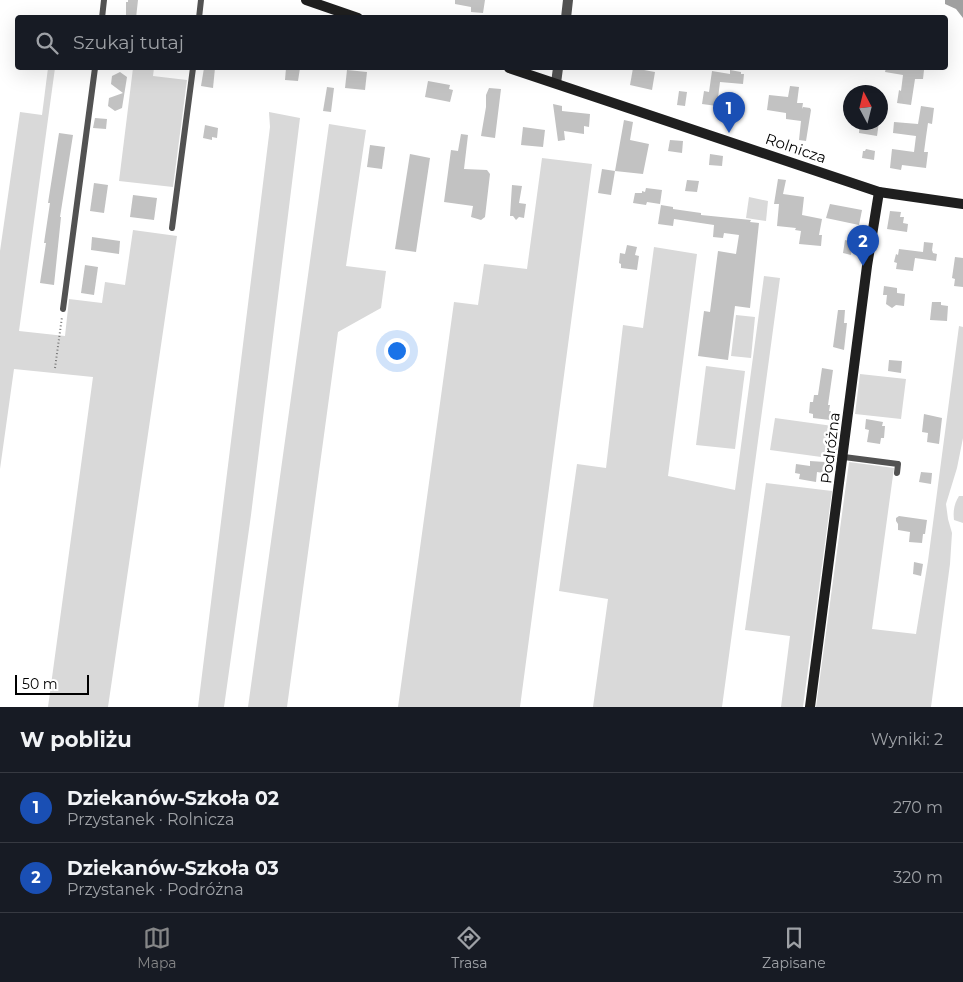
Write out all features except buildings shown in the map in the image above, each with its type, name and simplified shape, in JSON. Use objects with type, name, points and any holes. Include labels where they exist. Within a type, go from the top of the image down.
[{"type":"street","points":[[306,0],[349,15]]},
{"type":"street","points":[[566,15],[568,0]]},
{"type":"street","name":"Rolnicza","points":[[515,70],[880,192],[963,204]]},
{"type":"street","points":[[556,83],[558,70]]},
{"type":"street","name":"Podróżna","points":[[810,707],[844,457],[867,266],[880,192]]},
{"type":"lane","points":[[102,15],[104,0]]},
{"type":"lane","points":[[199,15],[201,0]]},
{"type":"lane","points":[[63,309],[96,70]]},
{"type":"lane","points":[[172,228],[193,70]]},
{"type":"lane","points":[[844,457],[898,464],[897,473]]},
{"type":"path","points":[[56,368],[63,309]]},
{"type":"shaded area","points":[[945,0],[963,0],[963,18],[956,9],[945,4]]},
{"type":"shaded area","points":[[48,70],[55,70],[19,331],[65,336],[69,299],[102,303],[105,282],[125,285],[133,230],[177,236],[108,707],[48,707],[93,377],[14,369],[0,469],[0,251],[20,112],[42,115]]},
{"type":"shaded area","points":[[133,70],[154,70],[153,76],[187,80],[173,187],[119,181]]},
{"type":"shaded area","points":[[269,112],[300,118],[251,515],[224,707],[198,707],[270,127]]},
{"type":"shaded area","points":[[329,124],[366,130],[346,266],[386,271],[381,308],[338,332],[287,707],[248,707]]},
{"type":"shaded area","points":[[542,158],[592,164],[520,707],[398,707],[454,302],[478,305],[484,264],[527,269]]},
{"type":"shaded area","points":[[749,197],[768,201],[766,221],[746,218]]},
{"type":"shaded area","points":[[654,247],[697,254],[668,476],[735,490],[764,276],[780,278],[722,707],[593,707],[608,599],[559,591],[577,464],[606,468],[623,325],[643,328]]},
{"type":"shaded area","points":[[736,315],[755,317],[751,358],[731,356]]},
{"type":"shaded area","points":[[959,326],[963,327],[963,438],[957,468],[946,504],[952,533],[950,564],[931,707],[816,707],[849,462],[894,468],[872,629],[916,634],[928,561]]},
{"type":"shaded area","points":[[706,366],[745,371],[735,449],[696,445]]},
{"type":"shaded area","points":[[860,374],[906,379],[901,419],[855,414]]},
{"type":"shaded area","points":[[775,418],[840,427],[836,459],[770,450]]},
{"type":"shaded area","points":[[766,483],[832,491],[803,707],[781,707],[790,636],[745,630]]},
{"type":"shaded area","points":[[959,496],[963,496],[963,523],[954,520],[954,508]]},
{"type":"place","name":"Dziekanów-Szkoła 02","points":[[729,133]]},
{"type":"place","name":"Dziekanów-Szkoła 03","points":[[863,266]]}]
